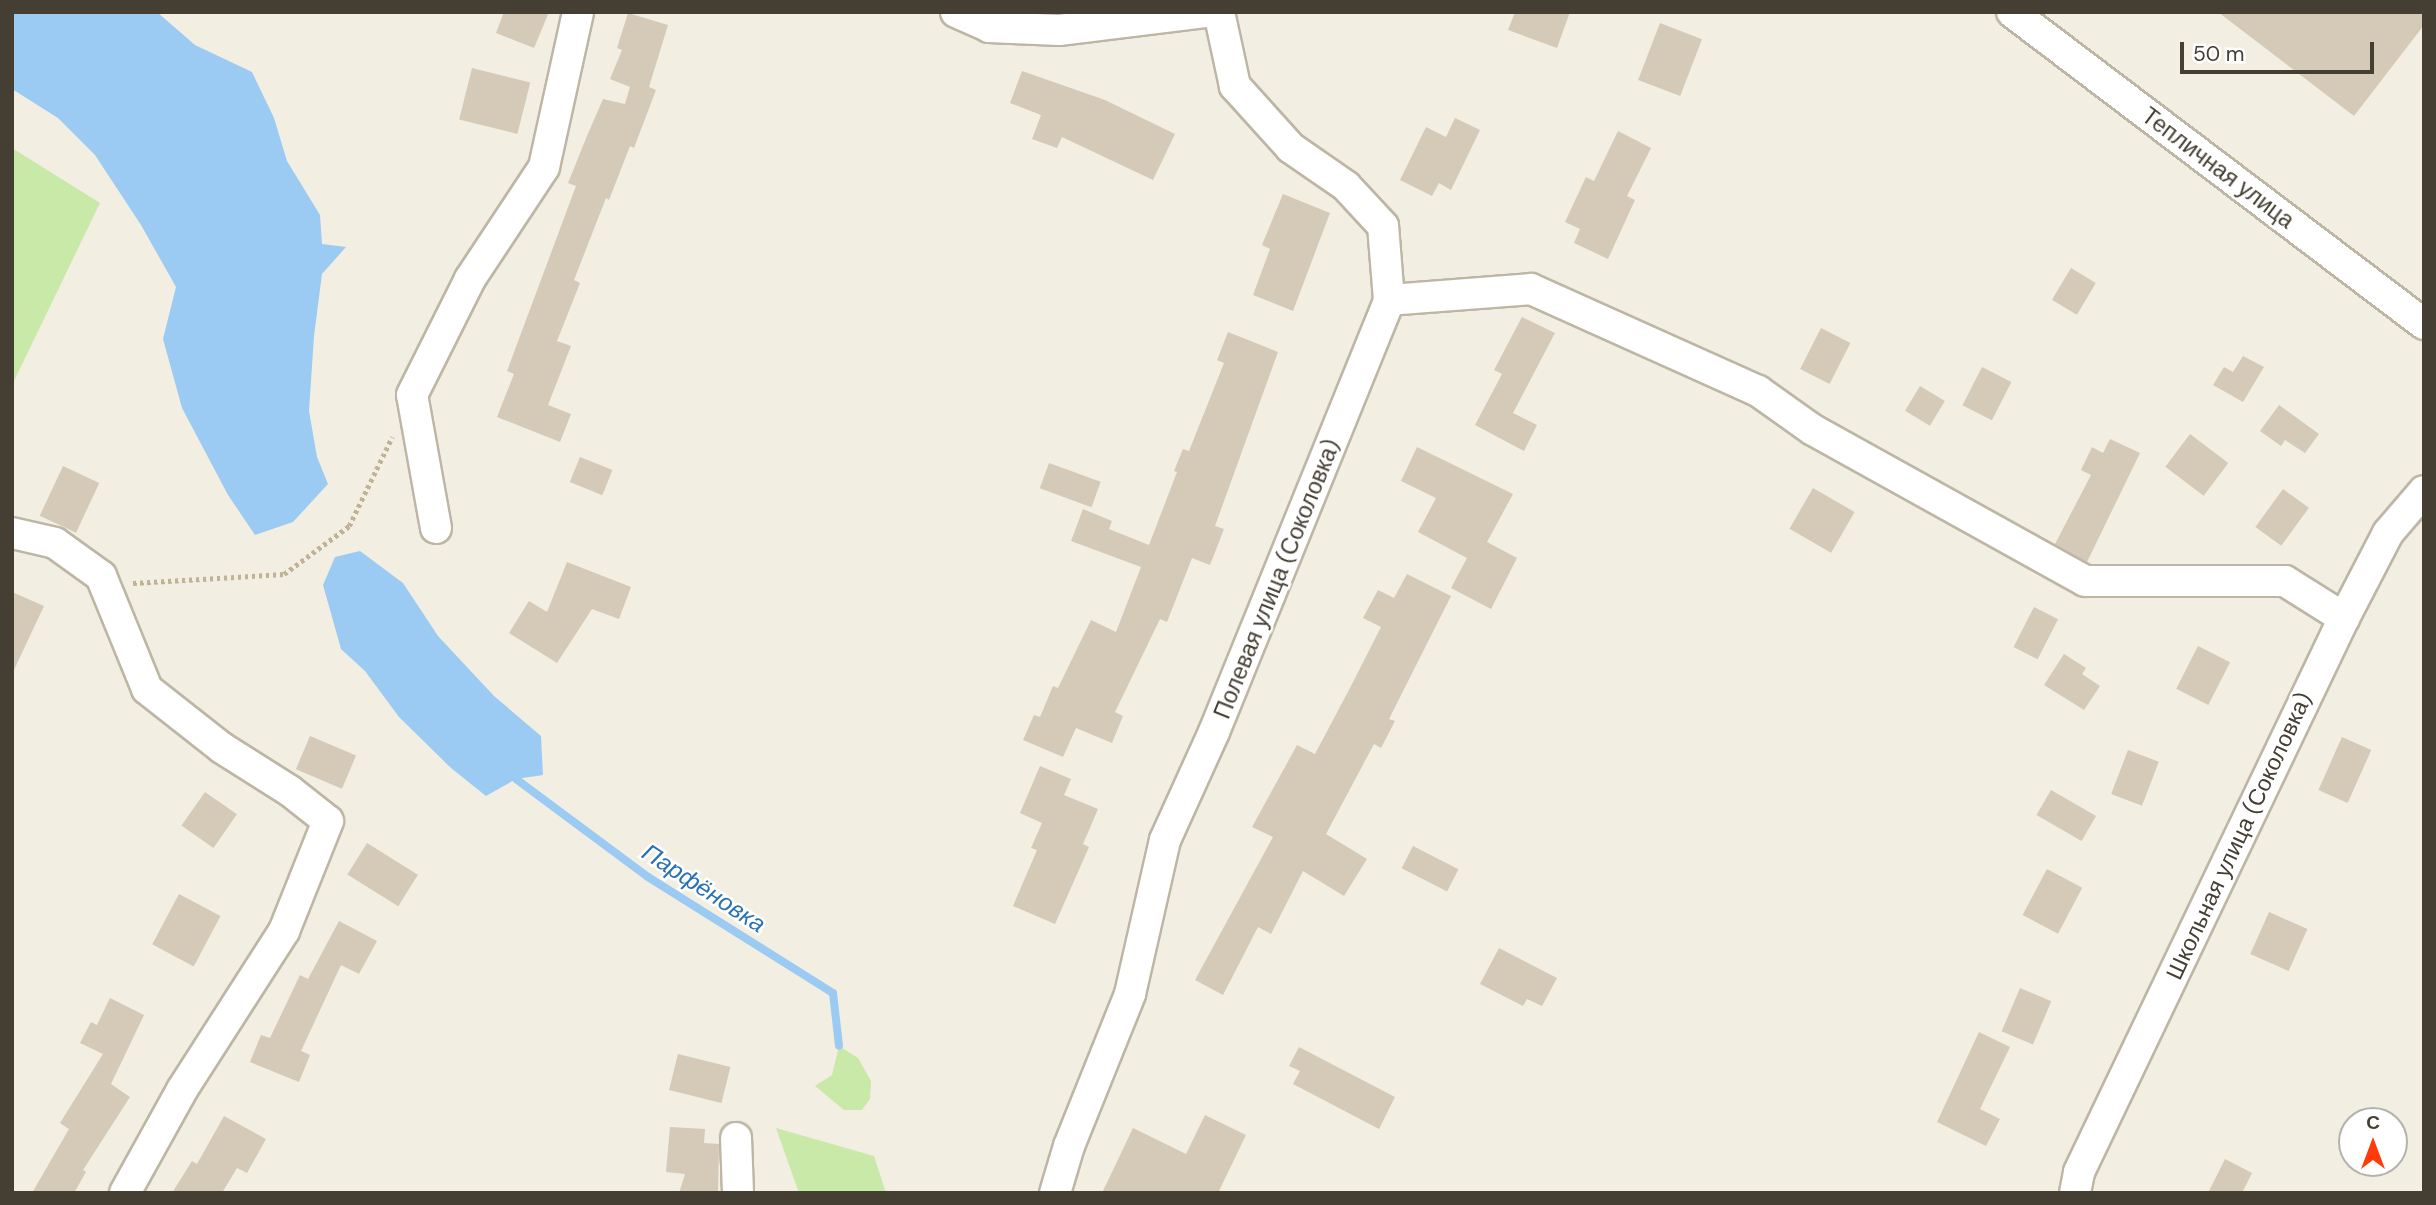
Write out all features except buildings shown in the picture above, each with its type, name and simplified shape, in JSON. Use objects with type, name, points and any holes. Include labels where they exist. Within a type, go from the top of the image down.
[{"type":"street","points":[[436,528],[412,395],[470,279],[544,167],[578,12]]},
{"type":"street","points":[[956,12],[989,27],[1059,30],[1205,12]]},
{"type":"street","name":"Полевая улица (Соколовка)","points":[[1055,1193],[1069,1146],[1130,994],[1165,840],[1214,732],[1389,300],[1383,226],[1346,186],[1291,148],[1235,86],[1219,12]]},
{"type":"street","name":"Тепличная улица","points":[[2012,12],[2424,324]]},
{"type":"street","points":[[1389,300],[1531,289],[1758,391],[1813,430],[2085,581],[2285,581],[2344,618]]},
{"type":"street","name":"Школьная улица (Соколовка)","points":[[2075,1193],[2085,1160],[2344,618],[2388,533],[2424,491]]},
{"type":"street","points":[[12,533],[55,543],[101,576],[147,689],[222,748],[290,791],[328,821],[284,931],[182,1090],[125,1193]]},
{"type":"street","points":[[736,1138],[738,1193]]},
{"type":"path","points":[[104,584],[284,574],[349,526],[412,395]]},
{"type":"green space","points":[[12,148],[100,203],[12,385]]},
{"type":"green space","points":[[839,1046],[858,1058],[871,1081],[870,1099],[862,1110],[844,1110],[815,1086],[832,1075]]},
{"type":"green space","points":[[776,1128],[874,1156],[886,1193],[799,1193]]},
{"type":"water","points":[[12,12],[157,12],[195,45],[252,72],[274,118],[287,161],[320,215],[322,244],[346,247],[322,274],[314,336],[309,411],[317,457],[328,484],[293,522],[255,535],[228,495],[182,408],[163,339],[176,287],[141,225],[95,155],[58,118],[12,89]]},
{"type":"water","points":[[360,551],[403,583],[438,636],[494,696],[541,736],[543,775],[516,779],[486,796],[451,768],[399,717],[365,671],[341,649],[323,585],[335,557]]},
{"type":"waterway","name":"Парфёновка","points":[[516,779],[648,877],[833,993],[839,1046]]}]
